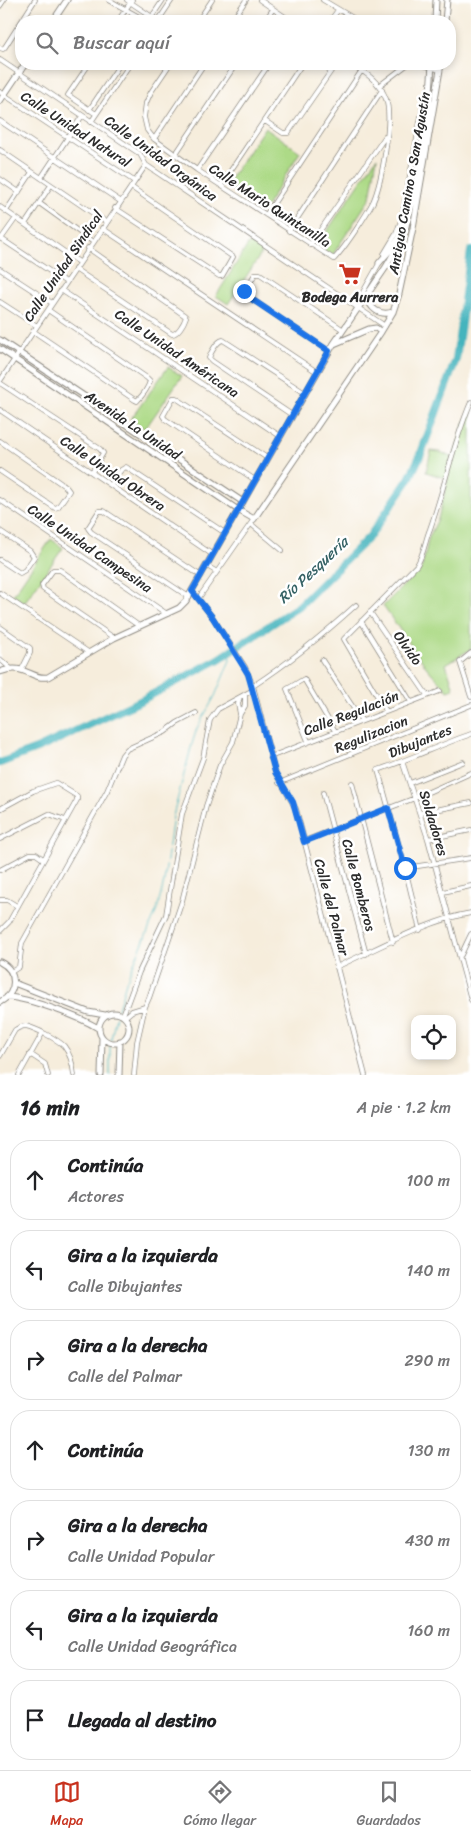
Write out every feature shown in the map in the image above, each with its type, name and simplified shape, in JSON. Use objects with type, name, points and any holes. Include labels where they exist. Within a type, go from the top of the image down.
[{"type":"street","points":[[0,6],[4,0]]},
{"type":"street","points":[[24,15],[35,0]]},
{"type":"street","points":[[57,15],[67,0]]},
{"type":"street","points":[[109,0],[137,15]]},
{"type":"street","points":[[153,15],[163,0]]},
{"type":"street","points":[[162,15],[172,0]]},
{"type":"street","points":[[202,15],[212,0]]},
{"type":"street","points":[[236,15],[246,0]]},
{"type":"street","points":[[260,0],[282,15]]},
{"type":"street","points":[[323,0],[347,15]]},
{"type":"street","points":[[435,15],[436,0]]},
{"type":"street","points":[[446,15],[447,0]]},
{"type":"street","points":[[122,15],[130,1],[149,15]]},
{"type":"street","points":[[268,15],[273,8]]},
{"type":"street","points":[[334,15],[338,10]]},
{"type":"street","points":[[1,48],[15,28]]},
{"type":"street","name":"Calle Unidad Orgánica","points":[[0,60],[15,69]]},
{"type":"street","name":"Calle Unidad Orgánica","points":[[16,70],[140,154],[146,165],[385,326]]},
{"type":"street","points":[[85,70],[68,94],[96,114]]},
{"type":"street","points":[[89,110],[116,70]]},
{"type":"street","points":[[91,122],[126,70]]},
{"type":"street","name":"Calle Mario Quintanilla","points":[[166,70],[151,92],[146,104],[144,117],[147,130],[154,139],[197,170],[332,259],[337,257],[372,204],[377,191],[387,135],[389,115],[386,99],[379,86],[362,70]]},
{"type":"street","points":[[154,139],[200,70]]},
{"type":"street","points":[[175,155],[232,70]]},
{"type":"street","points":[[197,170],[265,70]]},
{"type":"street","points":[[221,185],[298,70]]},
{"type":"street","points":[[265,121],[288,133],[332,70]]},
{"type":"street","points":[[266,215],[362,70]]},
{"type":"street","points":[[379,86],[400,70]]},
{"type":"street","name":"Antiguo Camino a San Agustín","points":[[189,597],[342,329],[367,296],[399,245],[407,224],[421,154],[429,108],[432,70]]},
{"type":"street","name":"Antiguo Camino a San Agustín","points":[[254,519],[382,332],[393,312],[400,294],[413,228],[440,70]]},
{"type":"street","points":[[0,102],[2,94],[19,72]]},
{"type":"street","points":[[393,312],[384,314],[375,310],[363,292],[400,226],[407,198],[424,100],[430,86]]},
{"type":"street","points":[[289,231],[382,90]]},
{"type":"street","name":"Calle Unidad Natural","points":[[2,94],[134,181]]},
{"type":"street","points":[[41,178],[82,116]]},
{"type":"street","points":[[0,121],[120,201]]},
{"type":"street","points":[[310,245],[387,135]]},
{"type":"street","points":[[416,145],[421,154]]},
{"type":"street","points":[[0,150],[106,222]]},
{"type":"street","name":"Calle Unidad Sindical","points":[[0,382],[88,248],[146,165]]},
{"type":"street","points":[[6,212],[32,172]]},
{"type":"street","points":[[0,179],[19,192]]},
{"type":"street","points":[[25,224],[51,185]]},
{"type":"street","name":"Calle Unidad Natural","points":[[115,208],[220,277],[233,258],[130,187]]},
{"type":"street","points":[[39,203],[93,242]]},
{"type":"street","points":[[0,208],[80,262]]},
{"type":"street","points":[[16,218],[0,239],[66,282]]},
{"type":"street","points":[[379,263],[392,248],[407,224]]},
{"type":"street","points":[[102,228],[317,372]]},
{"type":"street","points":[[74,269],[174,335],[186,317],[88,248]]},
{"type":"street","points":[[0,269],[52,303]]},
{"type":"street","points":[[329,351],[245,294],[245,290],[257,274],[342,329]]},
{"type":"street","name":"Calle Unidad Américana","points":[[61,290],[280,436]]},
{"type":"street","points":[[0,302],[37,326]]},
{"type":"street","points":[[33,331],[137,401],[149,385],[149,380],[48,310]]},
{"type":"street","points":[[333,345],[369,329],[376,328],[382,332]]},
{"type":"street","name":"Avenida La Unidad","points":[[0,340],[243,502]]},
{"type":"street","points":[[292,415],[212,361],[209,358],[210,354],[220,340],[225,340],[305,393]]},
{"type":"street","name":"Avenida La Unidad","points":[[0,349],[254,519]]},
{"type":"street","points":[[0,382],[100,448],[103,453],[92,472]]},
{"type":"street","points":[[255,480],[165,420],[164,413],[173,398],[176,398],[267,458]]},
{"type":"street","points":[[386,712],[344,639],[417,566],[422,557],[460,428],[471,402]]},
{"type":"street","name":"Calle Unidad Obrera","points":[[0,410],[213,555]]},
{"type":"street","points":[[0,441],[69,491],[56,508],[0,471]]},
{"type":"street","points":[[112,485],[124,468],[129,468],[225,533]]},
{"type":"street","name":"Calle Unidad Campesina","points":[[0,500],[167,614]]},
{"type":"street","points":[[0,672],[10,668],[22,669],[45,678],[114,638],[179,608],[189,597],[91,532],[88,528],[99,511],[104,512],[201,576]]},
{"type":"street","points":[[198,599],[254,519]]},
{"type":"street","points":[[251,524],[282,550]]},
{"type":"street","points":[[0,531],[34,555],[23,572],[16,571],[0,560]]},
{"type":"street","points":[[207,566],[217,572]]},
{"type":"street","points":[[114,638],[42,587],[43,582],[53,570],[60,570],[139,626]]},
{"type":"street","name":"Calle del Palmar","points":[[192,591],[213,618],[242,663],[253,688],[270,757],[280,783],[293,802],[365,1075]]},
{"type":"street","points":[[0,593],[88,652]]},
{"type":"street","points":[[124,1016],[139,972],[166,915],[182,814],[203,758],[210,720],[218,709],[245,694],[324,635],[356,605]]},
{"type":"street","name":"Olvido","points":[[370,612],[427,695]]},
{"type":"street","points":[[361,621],[411,702]]},
{"type":"street","points":[[0,627],[31,650],[22,669]]},
{"type":"street","points":[[471,653],[460,662],[471,697]]},
{"type":"street","points":[[0,659],[10,668]]},
{"type":"street","points":[[322,660],[362,721]]},
{"type":"street","points":[[308,742],[287,689],[304,679],[335,731]]},
{"type":"street","name":"Calle Regulación","points":[[270,757],[440,691]]},
{"type":"street","points":[[134,1075],[137,1042],[145,1007],[182,901],[214,781],[220,765],[233,742],[240,714],[245,706],[245,694]]},
{"type":"street","points":[[240,696],[238,704],[240,714]]},
{"type":"street","name":"Regulizacion","points":[[280,783],[471,705]]},
{"type":"street","points":[[12,972],[19,967],[22,943],[106,791],[122,755],[127,749],[165,732],[177,722],[196,713]]},
{"type":"street","name":"Dibujantes","points":[[388,808],[378,770],[471,734]]},
{"type":"street","name":"Soldadores","points":[[402,761],[428,839],[461,956],[471,999]]},
{"type":"street","points":[[410,784],[463,762]]},
{"type":"street","points":[[304,842],[415,798],[471,773]]},
{"type":"street","points":[[0,809],[34,791],[56,783],[77,796],[9,922],[0,931]]},
{"type":"street","points":[[352,783],[393,942]]},
{"type":"street","name":"Calle Bomberos","points":[[323,793],[366,954]]},
{"type":"street","points":[[420,813],[471,803]]},
{"type":"street","points":[[388,808],[420,930]]},
{"type":"street","points":[[0,839],[49,814],[65,820]]},
{"type":"street","points":[[428,839],[471,830]]},
{"type":"street","points":[[0,870],[30,854],[36,854],[43,860]]},
{"type":"street","points":[[405,868],[471,858]]},
{"type":"street","points":[[443,892],[471,886]]},
{"type":"street","points":[[0,900],[7,900],[17,906]]},
{"type":"street","points":[[336,967],[420,930],[450,918],[471,913]]},
{"type":"street","points":[[461,956],[471,934]]},
{"type":"street","points":[[0,962],[12,972],[14,983],[8,997],[0,1002]]},
{"type":"street","points":[[14,983],[88,1012],[105,1015]]},
{"type":"street","points":[[8,997],[22,998],[85,1021],[98,1028],[102,1037],[101,1075]]},
{"type":"street","points":[[124,1016],[145,1007]]},
{"type":"street","points":[[98,1028],[101,1019],[105,1015],[114,1012],[124,1016],[129,1025],[125,1038],[120,1042],[110,1042],[102,1037]]},
{"type":"street","points":[[0,1056],[15,1030],[18,1027],[26,1026],[59,1042],[64,1047],[72,1060],[74,1075]]},
{"type":"street","points":[[18,1075],[42,1034]]},
{"type":"street","points":[[119,1075],[120,1042]]},
{"type":"street","points":[[30,1054],[45,1064],[48,1075]]},
{"type":"green space","points":[[265,127],[300,152],[264,210],[226,185]]},
{"type":"green space","points":[[377,157],[370,198],[332,256],[317,246]]},
{"type":"green space","points":[[249,243],[263,251],[228,304],[216,296]]},
{"type":"green space","points":[[168,367],[182,376],[145,429],[130,420]]},
{"type":"green space","points":[[471,412],[471,649],[446,664],[454,689],[448,691],[427,668],[383,606],[422,567],[429,537],[438,519],[448,479],[426,472],[431,451],[440,452],[453,458],[463,426]]},
{"type":"green space","points":[[51,539],[63,548],[24,603],[13,595]]},
{"type":"waterway","name":"Río Pesquería","points":[[0,763],[39,748],[138,702],[219,659],[299,606],[370,536],[409,479],[420,456],[456,359],[471,251]]},
{"type":"waterway","points":[[118,1009],[127,979],[157,910],[164,882],[173,816],[192,744],[197,728],[215,696],[230,660],[229,653]]},
{"type":"waterway","points":[[111,1039],[116,1016]]},
{"type":"waterway","points":[[110,1046],[110,1075]]},
{"type":"place","name":"Bodega Aurrera","points":[[350,274]]},
{"type":"route","points":[[244,291],[247,296],[329,351],[192,591],[213,618],[248,674],[275,772],[296,809],[304,842],[388,808],[405,868]]}]
